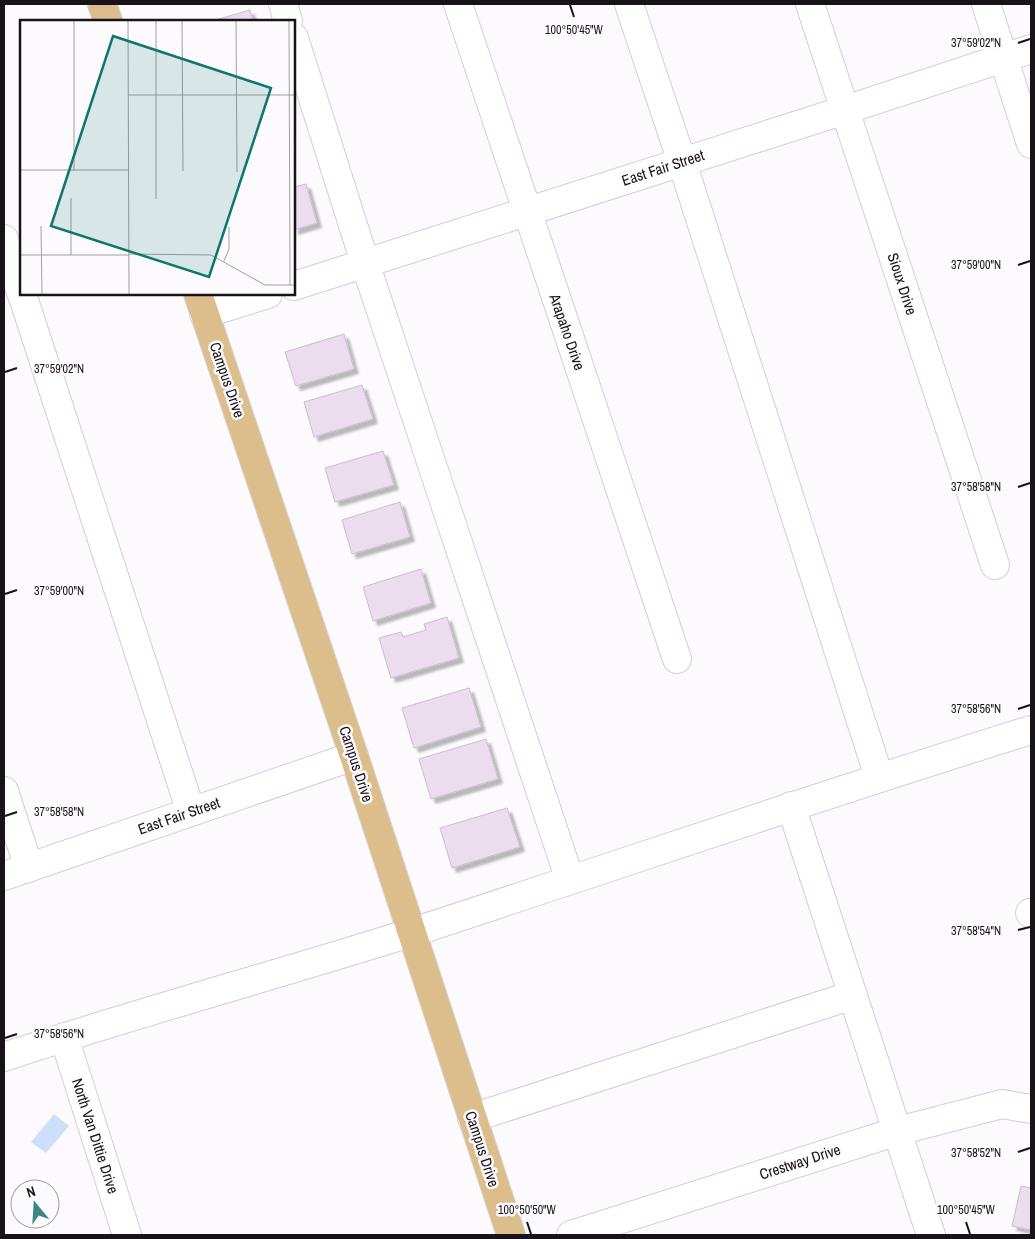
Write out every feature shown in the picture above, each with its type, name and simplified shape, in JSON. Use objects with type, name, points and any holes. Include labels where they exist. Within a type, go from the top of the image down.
[{"type":"main road","points":[[102,4],[108,20]]},
{"type":"main road","name":"Campus Drive","points":[[201,304],[354,756],[511,1235]]},
{"type":"street","points":[[283,4],[288,20]]},
{"type":"street","name":"Arapaho Drive","points":[[458,4],[677,659]]},
{"type":"street","points":[[629,4],[682,162],[879,777]]},
{"type":"street","name":"Sioux Drive","points":[[810,4],[995,565]]},
{"type":"street","points":[[986,4],[1031,144]]},
{"type":"street","points":[[295,41],[365,263],[570,880]]},
{"type":"street","name":"East Fair Street","points":[[295,286],[845,110],[1031,48]]},
{"type":"street","points":[[4,239],[20,290]]},
{"type":"street","points":[[22,295],[191,812]]},
{"type":"street","points":[[201,304],[261,295]]},
{"type":"street","points":[[4,1057],[64,1037],[411,932],[879,777],[1031,730]]},
{"type":"street","name":"East Fair Street","points":[[16,872],[354,756]]},
{"type":"street","points":[[4,791],[16,872]]},
{"type":"street","points":[[791,806],[931,1235]]},
{"type":"street","points":[[472,1118],[853,995]]},
{"type":"street","name":"North Van Dittie Drive","points":[[64,1037],[127,1235]]},
{"type":"street","name":"Crestway Drive","points":[[571,1235],[898,1131],[1002,1104],[1031,1108]]},
{"type":"water","points":[[54,1114],[69,1126],[46,1153],[31,1142]]},
{"type":"building","points":[[250,10],[253,20],[215,20]]},
{"type":"building","points":[[306,184],[317,223],[295,230],[295,187]]},
{"type":"building","points":[[344,334],[354,369],[296,386],[285,352]]},
{"type":"building","points":[[362,385],[373,419],[314,437],[304,402]]},
{"type":"building","points":[[383,451],[394,485],[335,502],[325,468]]},
{"type":"building","points":[[400,502],[410,537],[352,554],[342,520]]},
{"type":"building","points":[[421,569],[431,603],[373,621],[363,587]]},
{"type":"building","points":[[447,617],[459,658],[391,678],[379,638],[401,632],[403,637],[426,630],[424,624]]},
{"type":"building","points":[[469,688],[481,727],[414,748],[402,708]]},
{"type":"building","points":[[486,739],[498,779],[431,799],[419,759]]},
{"type":"building","points":[[507,808],[520,847],[452,868],[440,828]]},
{"type":"building","points":[[1021,1186],[1031,1188],[1031,1230],[1012,1226]]}]
